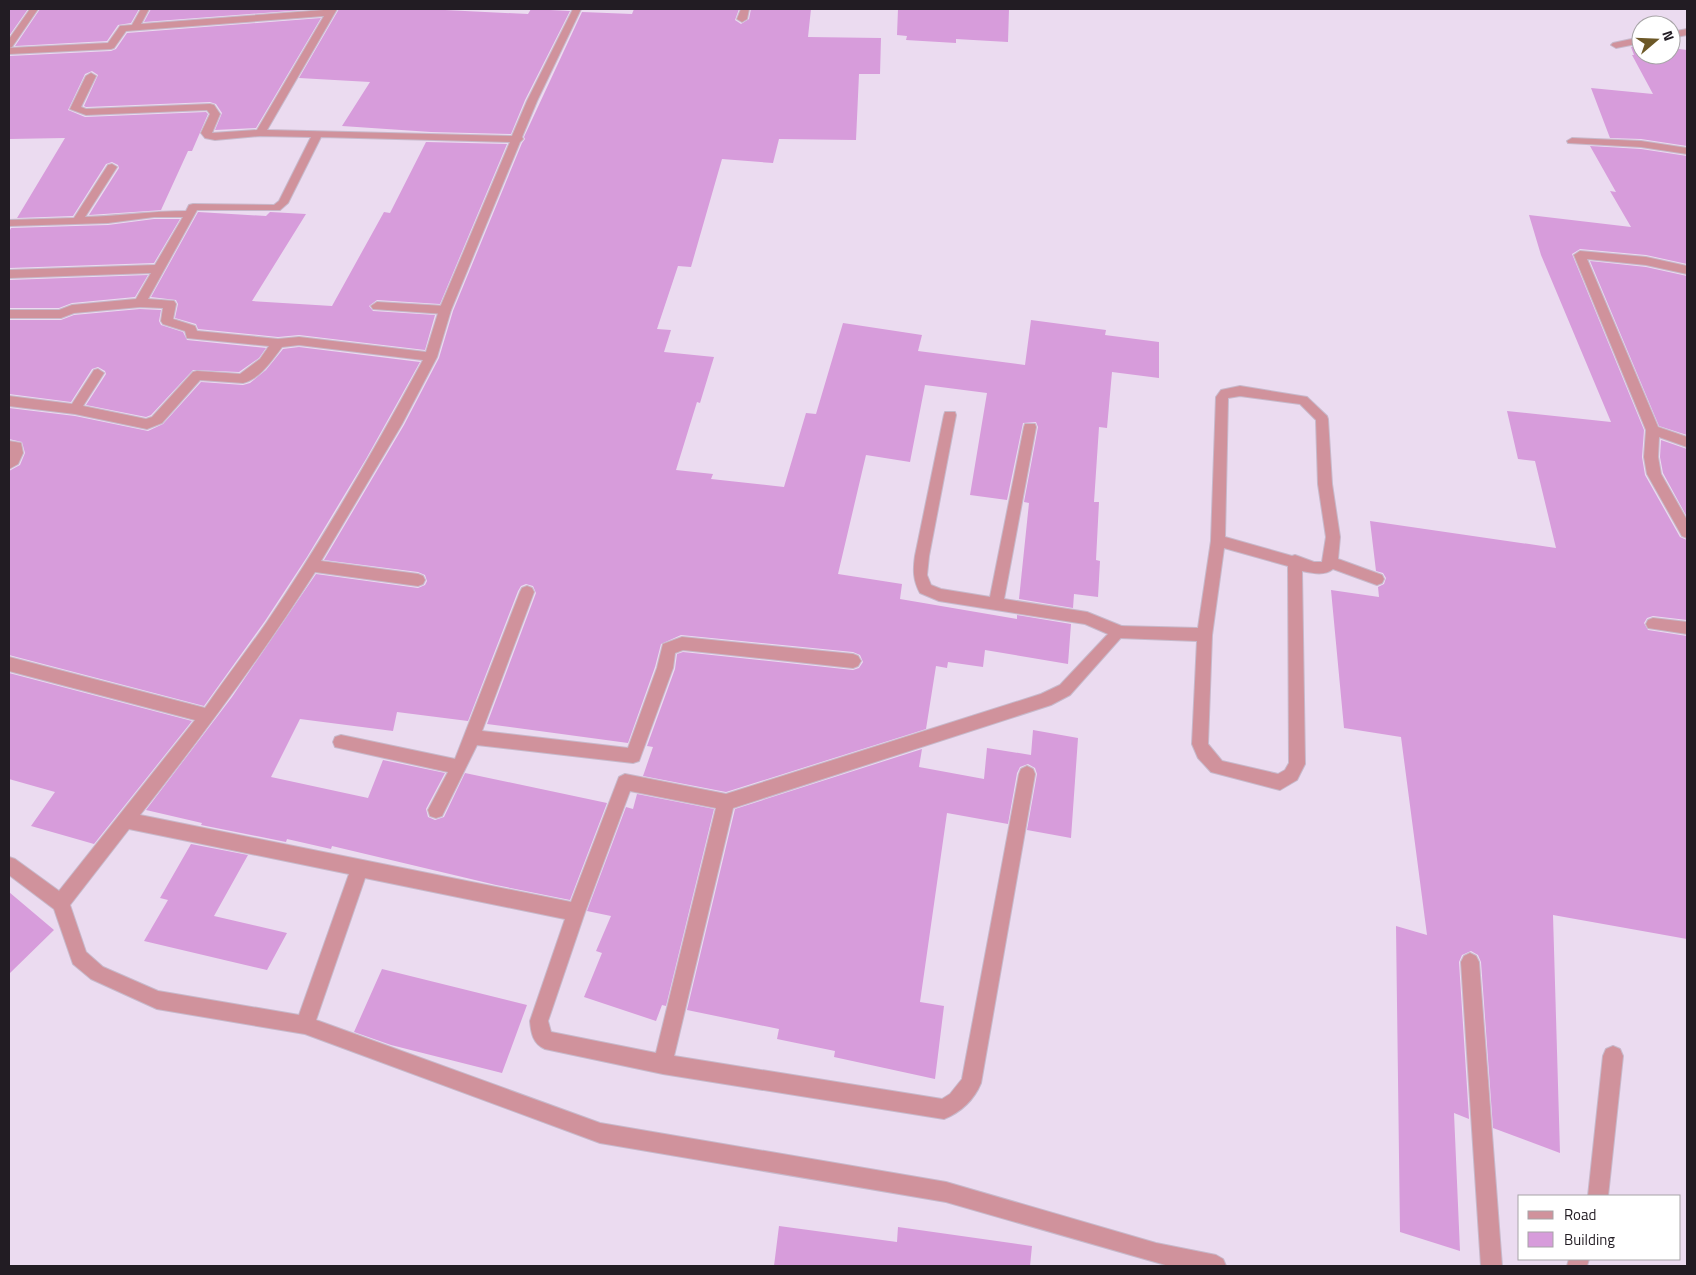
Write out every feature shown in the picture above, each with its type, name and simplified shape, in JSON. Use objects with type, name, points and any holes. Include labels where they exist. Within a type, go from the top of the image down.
[{"type":"street","points":[[9,45],[34,9]]},
{"type":"street","points":[[136,27],[145,9]]},
{"type":"street","points":[[61,903],[208,716],[272,627],[311,566],[397,421],[430,357],[445,310],[518,139],[532,100],[577,9],[572,9]]},
{"type":"street","points":[[742,19],[745,9]]},
{"type":"street","points":[[9,51],[111,46],[123,28],[331,11]]},
{"type":"street","points":[[260,133],[331,11]]},
{"type":"street","points":[[1616,45],[1631,42]]},
{"type":"street","points":[[91,76],[75,110],[80,112],[210,107],[215,114],[206,133],[209,136],[260,133],[317,136],[518,139]]},
{"type":"street","points":[[140,303],[193,207],[276,208],[280,206],[317,136]]},
{"type":"street","points":[[1572,141],[1641,144],[1687,150]]},
{"type":"street","points":[[78,220],[112,167]]},
{"type":"street","points":[[9,223],[108,220],[154,214],[190,214]]},
{"type":"street","points":[[1687,270],[1646,261],[1580,255],[1653,430],[1651,457],[1654,474],[1687,532]]},
{"type":"street","points":[[9,274],[160,269]]},
{"type":"street","points":[[9,314],[61,314],[72,308],[140,303],[170,304],[167,321],[190,329],[191,335],[278,342],[299,341],[430,357]]},
{"type":"street","points":[[377,306],[445,310]]},
{"type":"street","points":[[9,401],[75,409],[147,424],[156,420],[197,375],[242,379],[264,362],[278,342]]},
{"type":"street","points":[[75,409],[98,373]]},
{"type":"street","points":[[1218,541],[1295,561],[1321,568],[1327,567],[1330,562],[1333,537],[1325,486],[1322,419],[1310,405],[1302,400],[1240,391],[1225,393],[1222,397],[1218,541],[1205,635],[1200,744],[1204,753],[1217,767],[1280,782],[1291,775],[1297,764],[1295,561]]},
{"type":"street","points":[[950,415],[920,575],[925,589],[939,595],[1086,618],[1118,632],[1205,635]]},
{"type":"street","points":[[996,604],[1030,427]]},
{"type":"street","points":[[1653,430],[1687,442]]},
{"type":"street","points":[[9,446],[16,447],[17,452],[16,457],[9,464]]},
{"type":"street","points":[[1330,562],[1377,579]]},
{"type":"street","points":[[311,566],[418,580]]},
{"type":"street","points":[[436,810],[459,767],[472,737],[527,592]]},
{"type":"street","points":[[1653,624],[1687,628]]},
{"type":"street","points":[[625,782],[726,802],[1044,700],[1065,690],[1118,632]]},
{"type":"street","points":[[853,661],[682,643],[675,644],[668,650],[665,668],[576,912],[539,1022],[540,1032],[545,1040],[663,1064],[944,1109],[958,1100],[970,1083],[1027,774]]},
{"type":"street","points":[[9,664],[208,716]]},
{"type":"street","points":[[472,737],[633,756]]},
{"type":"street","points":[[341,742],[459,767]]},
{"type":"street","points":[[663,1064],[726,802]]},
{"type":"street","points":[[128,820],[576,912]]},
{"type":"street","points":[[9,865],[61,903],[79,958],[97,974],[157,1000],[305,1025],[600,1133],[946,1192],[1156,1254],[1216,1266]]},
{"type":"street","points":[[305,1025],[360,867]]},
{"type":"street","points":[[1470,962],[1492,1266]]},
{"type":"street","points":[[1598,1195],[1613,1056]]},
{"type":"building","points":[[9,9],[28,9],[9,36]]},
{"type":"building","points":[[40,9],[139,9],[131,23],[118,25],[107,41],[15,46]]},
{"type":"building","points":[[151,9],[316,9],[144,22]]},
{"type":"building","points":[[339,9],[425,9],[528,14],[531,9],[570,11],[525,100],[511,134],[431,132],[342,126],[370,82],[299,78]]},
{"type":"building","points":[[634,9],[739,9],[735,20],[741,24],[749,19],[751,9],[811,9],[808,37],[881,38],[880,74],[859,74],[856,140],[779,139],[773,163],[722,159],[691,267],[678,266],[657,329],[671,330],[664,352],[714,357],[700,403],[697,402],[676,470],[713,474],[711,479],[784,487],[806,413],[816,414],[843,323],[922,335],[918,351],[1025,365],[1031,320],[1106,330],[1105,335],[1159,342],[1159,378],[1112,372],[1107,428],[1099,427],[1094,502],[1099,502],[1096,560],[1100,561],[1098,597],[1074,594],[1073,608],[1019,599],[1029,503],[1024,502],[1038,427],[1036,422],[1023,423],[1007,500],[970,495],[987,393],[925,385],[910,462],[866,455],[838,574],[902,584],[900,599],[1017,619],[1017,615],[1071,624],[1068,664],[985,650],[983,667],[948,662],[947,668],[936,666],[926,729],[726,792],[643,776],[653,747],[647,746],[675,669],[677,654],[683,652],[853,670],[859,668],[863,662],[860,655],[853,652],[681,635],[661,644],[655,667],[628,743],[487,724],[536,593],[533,586],[526,584],[521,586],[518,591],[468,721],[397,712],[393,731],[300,719],[271,777],[368,798],[383,760],[445,773],[426,809],[428,817],[435,820],[444,817],[465,773],[607,803],[570,900],[496,885],[332,846],[331,849],[287,839],[286,842],[201,825],[202,823],[146,810],[232,697],[316,574],[418,588],[425,585],[427,581],[425,575],[418,572],[324,560],[404,425],[439,358],[453,311],[525,139],[524,137],[582,12],[632,14]]},
{"type":"building","points":[[898,9],[1009,9],[1008,42],[956,39],[956,43],[906,40],[907,36],[897,35]]},
{"type":"building","points":[[321,18],[256,128],[215,130],[222,113],[216,104],[210,102],[86,107],[84,106],[98,75],[92,71],[85,74],[68,110],[85,117],[206,112],[208,114],[192,151],[188,151],[161,210],[163,210],[89,215],[119,168],[118,165],[112,162],[106,164],[73,216],[17,218],[65,138],[9,139],[9,56],[111,51],[116,49],[127,33]]},
{"type":"building","points":[[1681,49],[1687,50],[1687,146],[1641,139],[1610,138],[1591,88],[1653,94],[1637,65],[1681,65]]},
{"type":"building","points":[[426,142],[507,144],[440,304],[377,300],[369,306],[373,311],[435,315],[425,350],[299,335],[278,337],[198,329],[196,324],[175,318],[178,304],[176,300],[151,297],[198,212],[266,216],[270,212],[306,214],[252,301],[332,306],[384,212],[390,213]]},
{"type":"building","points":[[1590,146],[1641,149],[1687,156],[1687,264],[1646,255],[1580,249],[1572,254],[1644,430],[1642,457],[1645,475],[1680,537],[1687,540],[1687,620],[1653,616],[1647,618],[1644,623],[1648,630],[1687,636],[1687,939],[1553,915],[1560,1153],[1493,1128],[1481,962],[1478,955],[1471,951],[1462,955],[1459,962],[1469,1119],[1454,1113],[1460,1251],[1400,1232],[1396,926],[1427,935],[1401,737],[1344,728],[1331,590],[1379,597],[1378,587],[1384,584],[1386,578],[1383,573],[1376,571],[1370,521],[1556,548],[1535,461],[1518,459],[1507,411],[1611,422],[1541,255],[1529,215],[1631,227],[1610,191],[1616,192]]},
{"type":"building","points":[[154,219],[180,219],[154,263],[9,268],[9,232],[11,228],[108,225]]},
{"type":"building","points":[[1590,261],[1646,267],[1687,276],[1687,435],[1659,426]]},
{"type":"building","points":[[148,275],[135,297],[72,303],[59,308],[9,308],[9,280]]},
{"type":"building","points":[[140,309],[161,310],[159,321],[161,325],[183,332],[187,340],[266,348],[259,358],[239,372],[193,370],[151,415],[146,417],[86,405],[106,374],[105,371],[98,367],[92,369],[71,402],[9,394],[9,320],[61,320],[74,315]]},
{"type":"building","points":[[299,347],[420,362],[366,459],[307,557],[265,621],[204,706],[9,655],[9,471],[20,465],[25,453],[22,442],[9,439],[9,408],[75,416],[148,431],[163,424],[201,382],[243,385],[250,383],[266,370],[283,349]]},
{"type":"building","points":[[1661,440],[1687,449],[1687,517],[1663,473],[1660,457]]},
{"type":"building","points":[[9,673],[192,721],[94,844],[31,826],[55,792],[9,779]]},
{"type":"building","points":[[1033,730],[1078,738],[1071,838],[1027,830],[1037,774],[1035,768],[1028,764],[1020,767],[1017,773],[1008,824],[947,813],[920,1002],[944,1006],[935,1079],[834,1057],[835,1051],[777,1039],[779,1029],[687,1010],[735,809],[922,749],[919,767],[984,779],[987,748],[1031,755]]},
{"type":"building","points":[[637,794],[714,809],[666,1006],[662,1005],[656,1021],[584,997],[602,953],[596,951],[611,916],[587,911],[626,807],[633,809]]},
{"type":"building","points":[[191,844],[248,855],[214,916],[287,933],[267,970],[144,941],[168,900],[160,898]]},
{"type":"building","points":[[9,892],[54,930],[9,974]]},
{"type":"building","points":[[382,969],[527,1005],[502,1073],[391,1045],[354,1032]]},
{"type":"building","points":[[779,1226],[897,1242],[898,1227],[1032,1246],[1030,1266],[774,1266]]}]
